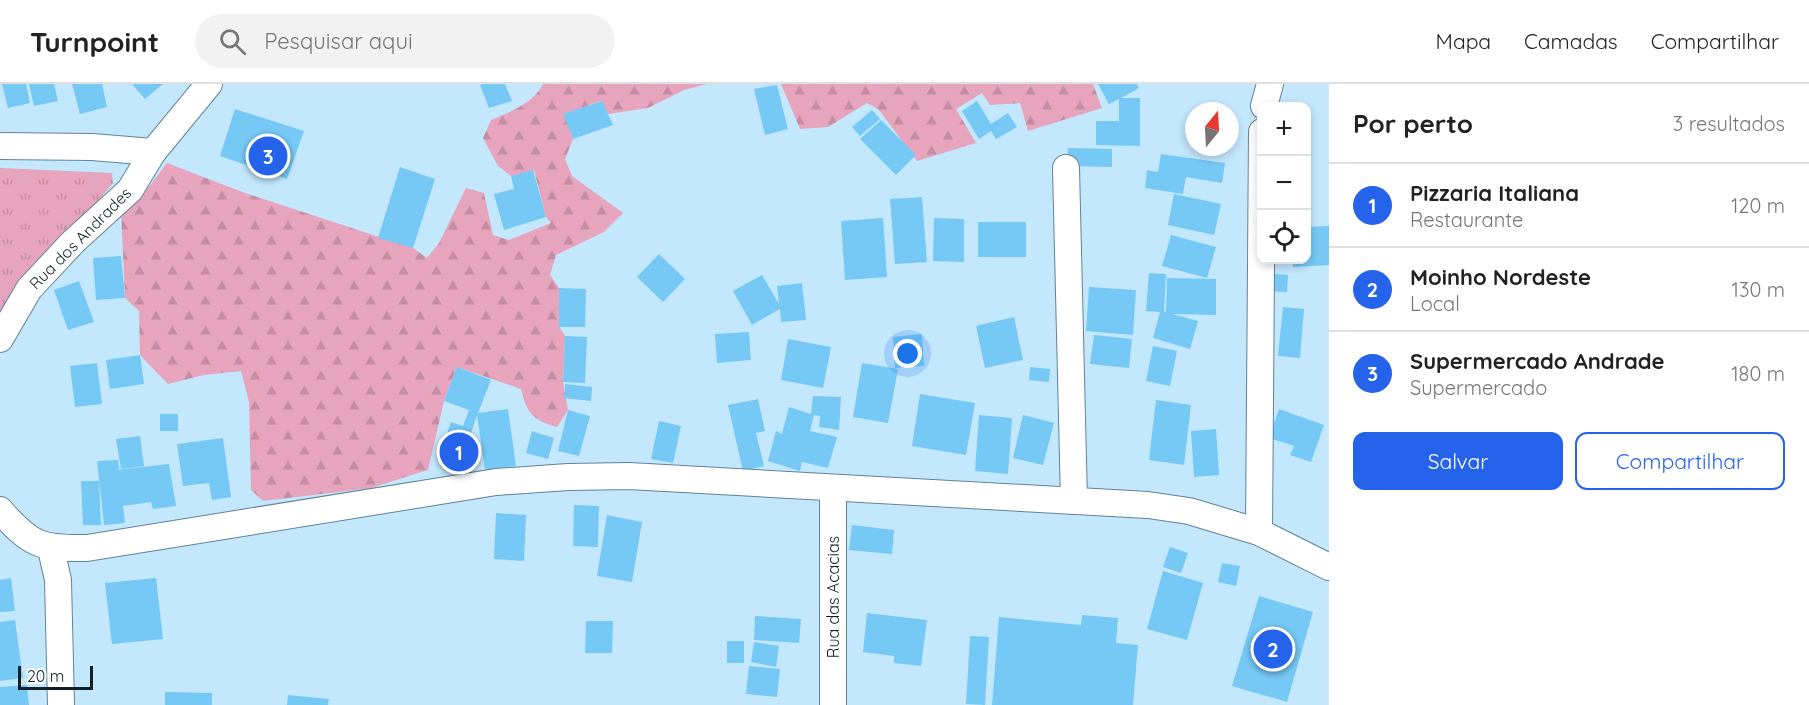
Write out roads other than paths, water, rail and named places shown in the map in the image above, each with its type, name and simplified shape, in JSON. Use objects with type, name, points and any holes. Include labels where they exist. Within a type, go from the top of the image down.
[{"type":"street","name":"Rua dos Andrades","points":[[0,339],[29,289],[74,242],[130,190],[153,152],[209,84]]},
{"type":"street","points":[[1265,102],[1269,84]]},
{"type":"street","points":[[0,146],[92,147],[153,152]]},
{"type":"street","points":[[1259,532],[1262,156]]},
{"type":"street","points":[[1066,168],[1074,501]]},
{"type":"street","points":[[0,510],[21,534],[51,549],[87,548],[496,482],[629,476],[1148,505],[1189,511],[1259,532],[1329,567]]},
{"type":"street","name":"Rua das Acacias","points":[[833,489],[833,705]]},
{"type":"street","points":[[51,549],[58,580],[61,705]]},
{"type":"place","name":"Supermercado Andrade","points":[[268,156]]},
{"type":"place","name":"Pizzaria Italiana","points":[[459,452]]},
{"type":"place","name":"Moinho Nordeste","points":[[1273,649]]}]
